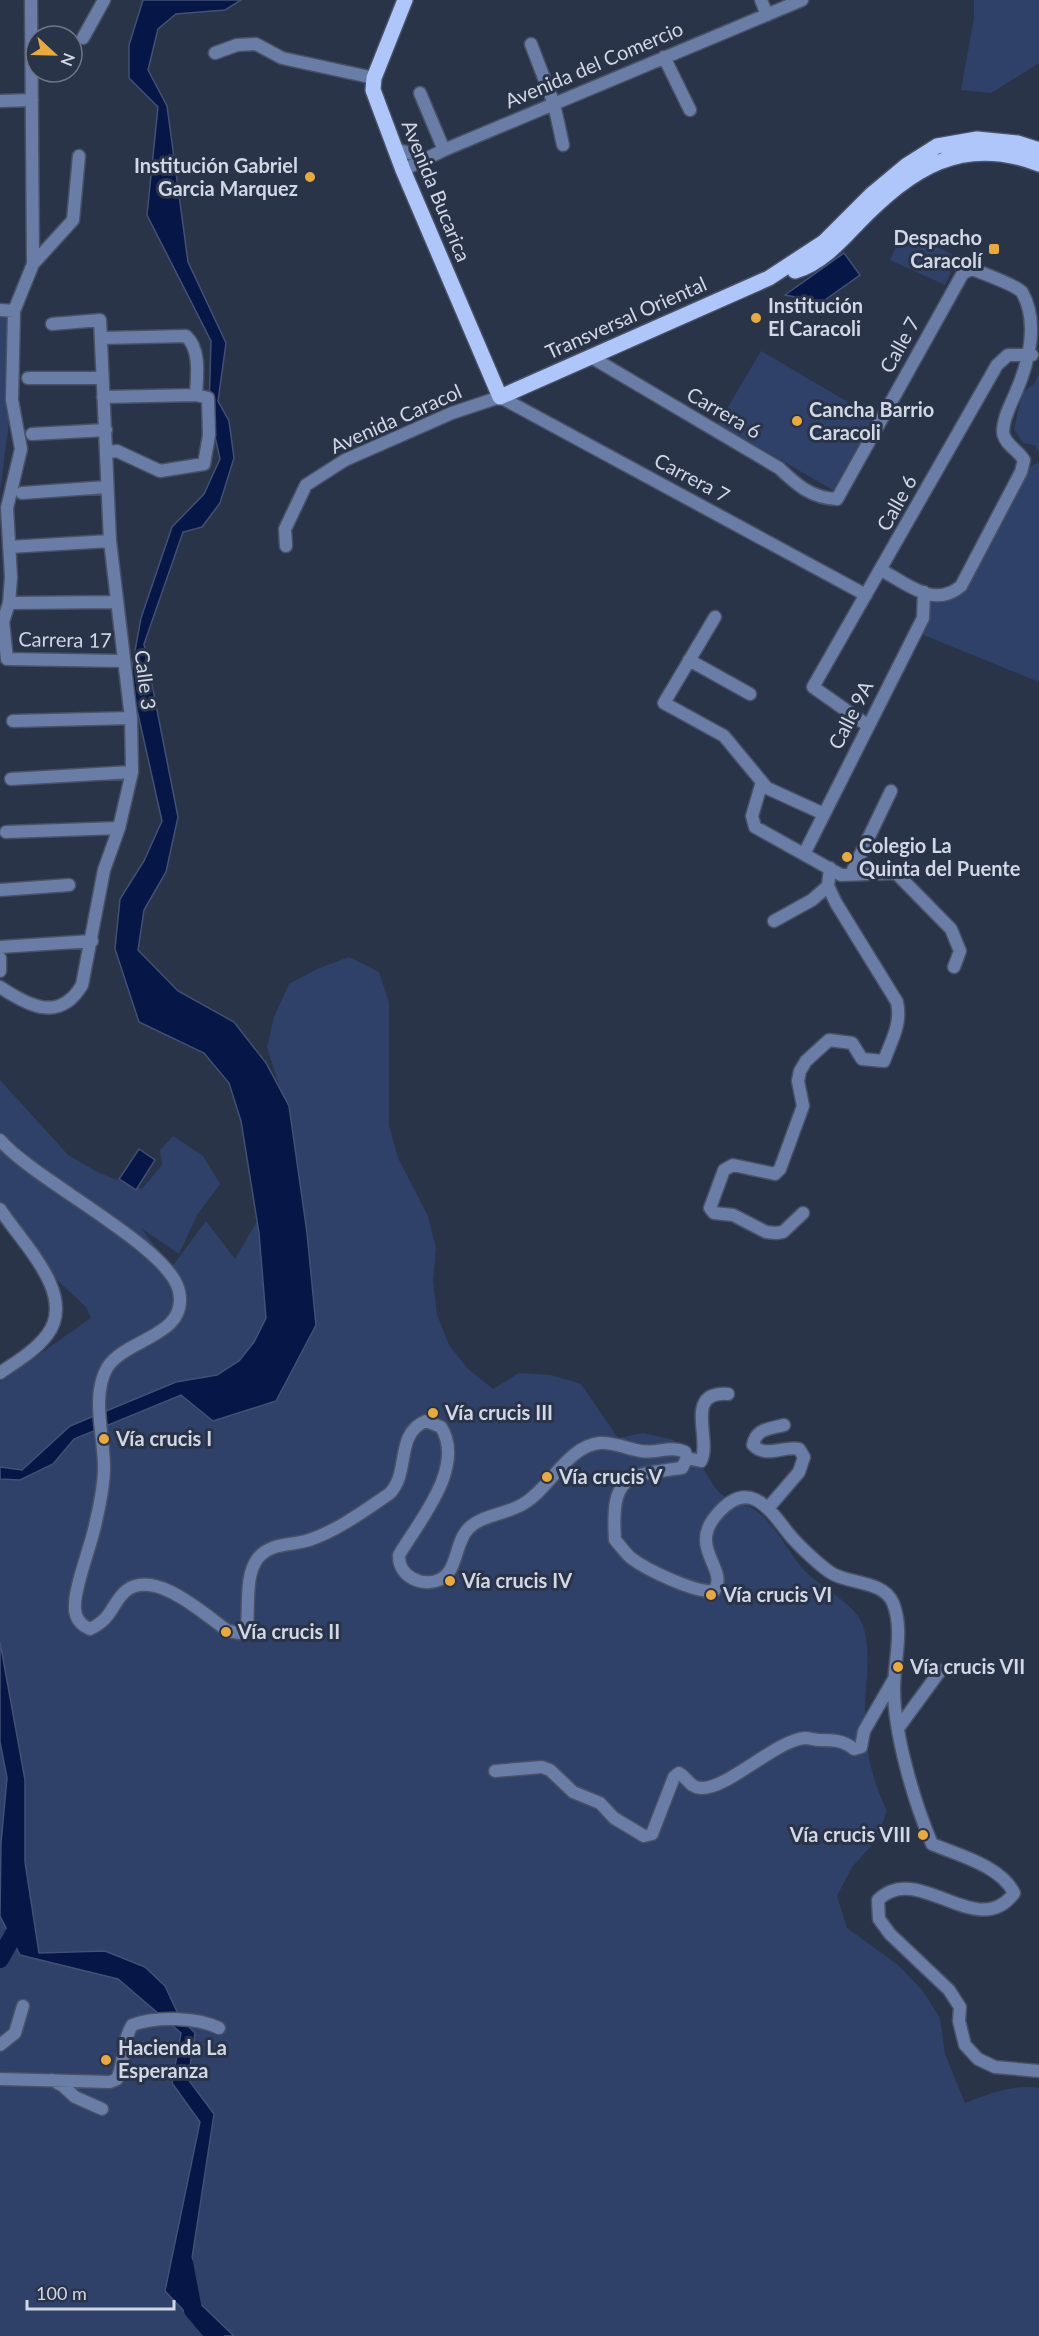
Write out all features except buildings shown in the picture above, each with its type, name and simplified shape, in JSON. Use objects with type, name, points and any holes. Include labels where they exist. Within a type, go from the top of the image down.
[{"type":"main road","points":[[374,78],[405,0]]},
{"type":"main road","name":"Avenida Bucarica","points":[[374,78],[373,90],[403,170],[500,396]]},
{"type":"main road","name":"Transversal Oriental","points":[[769,278],[824,243],[871,195],[907,165],[937,146],[976,139],[1018,143],[1039,150]]},
{"type":"main road","name":"Transversal Oriental","points":[[500,396],[769,278],[801,269],[832,250],[876,205],[919,172],[945,158],[970,152],[1005,154],[1039,164]]},
{"type":"street","points":[[31,0],[33,264]]},
{"type":"street","points":[[84,36],[104,0]]},
{"type":"street","points":[[761,0],[767,15]]},
{"type":"street","name":"Avenida del Comercio","points":[[403,170],[444,150],[802,0]]},
{"type":"street","points":[[215,53],[237,45],[256,44],[282,58],[374,78]]},
{"type":"street","points":[[531,44],[554,104],[563,145]]},
{"type":"street","points":[[664,57],[690,110]]},
{"type":"street","points":[[420,93],[444,150]]},
{"type":"street","points":[[0,101],[32,100]]},
{"type":"street","points":[[395,149],[427,158]]},
{"type":"street","points":[[79,156],[73,220],[33,264],[14,311],[12,400],[21,449],[7,508],[9,603],[115,602]]},
{"type":"street","name":"Calle 7","points":[[837,500],[963,273],[972,269],[1022,291],[1033,310],[1036,333],[1032,355]]},
{"type":"street","points":[[0,310],[14,311]]},
{"type":"street","name":"Calle 3","points":[[0,987],[37,1007],[61,1007],[74,998],[82,985],[104,870],[119,828],[132,772],[130,718],[115,602],[110,541],[108,452],[99,320],[52,324]]},
{"type":"street","points":[[102,338],[186,336],[192,342],[197,365],[196,395]]},
{"type":"street","name":"Calle 6","points":[[867,725],[813,687],[997,365],[1008,355],[1032,355]]},
{"type":"street","points":[[881,570],[933,597],[951,594],[961,586],[1021,472],[1024,460],[1019,451],[1007,444],[1003,434],[1005,420],[1032,355]]},
{"type":"street","name":"Carrera 6","points":[[591,357],[779,468],[801,489],[821,498],[837,500]]},
{"type":"street","points":[[28,378],[102,378]]},
{"type":"street","points":[[103,397],[196,395],[208,398],[209,435],[204,464],[160,471],[117,451],[108,452]]},
{"type":"street","name":"Avenida Caracol","points":[[286,546],[285,529],[306,485],[345,460],[452,413],[500,396]]},
{"type":"street","name":"Carrera 7","points":[[500,396],[866,595]]},
{"type":"street","points":[[32,434],[106,430]]},
{"type":"street","points":[[22,493],[107,487]]},
{"type":"street","points":[[9,547],[110,541]]},
{"type":"street","name":"Calle 9A","points":[[804,854],[867,725],[923,618],[924,592]]},
{"type":"street","name":"Carrera 17","points":[[9,603],[3,622],[7,658],[123,661]]},
{"type":"street","points":[[715,617],[664,703],[724,736],[767,788],[824,814]]},
{"type":"street","points":[[689,660],[750,694]]},
{"type":"street","points":[[14,721],[130,718]]},
{"type":"street","points":[[12,779],[132,772]]},
{"type":"street","points":[[762,782],[752,816],[755,827],[841,874],[896,873],[951,929],[960,951],[954,967]]},
{"type":"street","points":[[851,874],[891,791]]},
{"type":"street","points":[[6,832],[119,828]]},
{"type":"street","points":[[803,1213],[783,1232],[776,1233],[766,1232],[733,1215],[714,1213],[710,1208],[724,1170],[733,1165],[775,1174],[780,1169],[803,1106],[798,1081],[806,1061],[829,1040],[852,1042],[861,1059],[884,1061],[896,1029],[900,1013],[897,1002],[836,903],[828,886],[830,868]]},
{"type":"street","points":[[0,890],[69,885]]},
{"type":"street","points":[[774,921],[812,900],[828,886]]},
{"type":"street","points":[[0,947],[92,941]]},
{"type":"street","points":[[0,958],[0,971]]},
{"type":"street","points":[[0,1140],[23,1160],[135,1241],[170,1271],[179,1291],[178,1311],[170,1325],[119,1356],[107,1367],[99,1387],[104,1468],[96,1521],[75,1604],[77,1619],[82,1626],[90,1629],[100,1624],[127,1590],[145,1584],[164,1587],[228,1631],[240,1632],[247,1626],[250,1576],[256,1559],[267,1549],[302,1543],[324,1535],[389,1494],[401,1477],[404,1446],[410,1434],[416,1425],[426,1421],[441,1427],[448,1441],[449,1455],[443,1480],[399,1555],[398,1565],[406,1576],[418,1580],[439,1580],[448,1574],[460,1541],[468,1528],[477,1521],[500,1515],[536,1497],[573,1457],[587,1446],[601,1443],[641,1451],[675,1448],[685,1452],[687,1458],[682,1468],[633,1475],[622,1487],[615,1504],[615,1540],[630,1557],[649,1568],[706,1592],[714,1591],[719,1584],[718,1574],[705,1548],[708,1531],[718,1513],[733,1500],[754,1497],[769,1507],[790,1536],[833,1574],[878,1588],[892,1600],[898,1623],[895,1678],[899,1727],[917,1803],[932,1844],[992,1870],[1010,1884],[1014,1893],[1005,1906],[987,1911],[920,1890],[899,1888],[886,1893],[879,1900],[879,1919],[890,1934],[949,1990],[960,2007],[959,2021],[965,2045],[978,2059],[995,2067],[1039,2071]]},
{"type":"street","points":[[0,1209],[43,1268],[57,1306],[48,1334],[31,1352],[0,1373]]},
{"type":"street","points":[[687,1458],[701,1461],[704,1455],[703,1404],[707,1398],[716,1393],[728,1394]]},
{"type":"street","points":[[769,1507],[799,1472],[804,1457],[800,1449],[792,1447],[768,1452],[758,1451],[753,1446],[754,1437],[761,1431],[784,1425]]},
{"type":"street","points":[[899,1727],[940,1671]]},
{"type":"street","points":[[495,1771],[542,1767],[550,1770],[580,1797],[600,1803],[614,1818],[644,1836],[652,1834],[674,1777],[679,1773],[691,1786],[703,1788],[747,1768],[786,1744],[805,1738],[830,1739],[846,1743],[854,1749],[861,1747],[864,1731],[895,1678]]},
{"type":"street","points":[[0,2045],[15,2033],[22,2006]]},
{"type":"street","points":[[0,2079],[110,2082],[117,2079],[126,2036],[132,2025],[139,2022],[203,2020],[219,2028]]},
{"type":"street","points":[[48,2079],[63,2086],[75,2097],[102,2109]]},
{"type":"shaded area","points":[[143,0],[241,0],[225,10],[176,14],[158,29],[148,70],[167,106],[188,262],[226,343],[218,401],[229,421],[234,458],[220,503],[202,527],[183,532],[144,644],[178,817],[166,872],[144,910],[138,950],[178,991],[234,1022],[266,1063],[289,1106],[307,1233],[316,1325],[276,1401],[213,1421],[181,1395],[74,1439],[53,1464],[20,1480],[0,1479],[0,1467],[22,1470],[70,1426],[176,1382],[217,1375],[239,1361],[254,1342],[266,1318],[259,1233],[241,1121],[229,1083],[204,1053],[139,1022],[115,949],[120,899],[144,861],[162,821],[130,678],[141,618],[172,527],[204,494],[220,459],[209,409],[211,341],[147,215],[158,107],[129,78],[129,45]]},
{"type":"shaded area","points":[[974,0],[1039,0],[1039,63],[991,93],[961,90],[974,18]]},
{"type":"shaded area","points":[[903,231],[958,257],[945,285],[890,260]]},
{"type":"shaded area","points":[[844,253],[860,275],[822,302],[785,295]]},
{"type":"shaded area","points":[[13,311],[12,400],[0,490],[0,312]]},
{"type":"shaded area","name":"Cancha Barrio Caracoli","points":[[761,351],[875,418],[833,490],[718,424]]},
{"type":"shaded area","points":[[1039,372],[1039,454],[1035,445],[1023,443],[1014,429],[1022,393],[1035,383]]},
{"type":"shaded area","points":[[1039,462],[1039,682],[919,633],[933,597],[951,594],[1021,472]]},
{"type":"shaded area","points":[[349,957],[379,972],[389,1003],[389,1125],[398,1158],[428,1216],[436,1248],[433,1281],[437,1315],[449,1345],[468,1369],[493,1389],[519,1373],[551,1375],[581,1384],[618,1438],[643,1433],[674,1440],[683,1453],[702,1468],[718,1491],[725,1497],[758,1512],[766,1519],[809,1575],[841,1599],[858,1616],[866,1638],[868,1664],[866,1740],[873,1776],[887,1811],[875,1842],[852,1867],[837,1896],[847,1928],[898,1965],[922,1990],[940,2018],[945,2054],[965,2103],[992,2093],[1020,2087],[1039,2088],[1039,2336],[0,2336],[0,1382],[91,1318],[86,1307],[23,1248],[0,1218],[0,1080],[68,1155],[99,1173],[142,1189],[162,1165],[160,1150],[173,1136],[203,1156],[220,1184],[197,1215],[179,1254],[141,1228],[171,1268],[206,1221],[235,1259],[270,1199],[286,1108],[267,1047],[274,1017],[289,984],[317,969]]},
{"type":"shaded area","points":[[139,1149],[155,1160],[136,1190],[119,1179]]},
{"type":"shaded area","points":[[0,1642],[25,1780],[25,1862],[39,1953],[105,1951],[145,1967],[165,1986],[180,2018],[195,2033],[188,2079],[214,2114],[187,2291],[234,2336],[208,2336],[165,2291],[200,2122],[172,2083],[181,2033],[118,1979],[20,1955],[0,1916],[1,1843],[7,1778],[0,1742]]},
{"type":"waterway","points":[[0,1959],[15,1932]]},
{"type":"waterway","points":[[184,2263],[193,2310],[215,2336]]},
{"type":"place","name":"Institución Gabriel Garcia Marquez","points":[[310,177]]},
{"type":"place","name":"Despacho Caracolí","points":[[994,249]]},
{"type":"place","name":"Institución El Caracoli","points":[[756,318]]},
{"type":"place","name":"Cancha Barrio Caracoli","points":[[797,421]]},
{"type":"place","name":"Colegio La Quinta del Puente","points":[[847,857]]},
{"type":"place","name":"Vía crucis III","points":[[433,1413]]},
{"type":"place","name":"Vía crucis I","points":[[104,1439]]},
{"type":"place","name":"Vía crucis V","points":[[547,1477]]},
{"type":"place","name":"Vía crucis IV","points":[[450,1581]]},
{"type":"place","name":"Vía crucis VI","points":[[711,1595]]},
{"type":"place","name":"Vía crucis II","points":[[226,1632]]},
{"type":"place","name":"Vía crucis VII","points":[[898,1667]]},
{"type":"place","name":"Vía crucis VIII","points":[[923,1835]]},
{"type":"place","name":"Hacienda La Esperanza","points":[[106,2060]]}]
